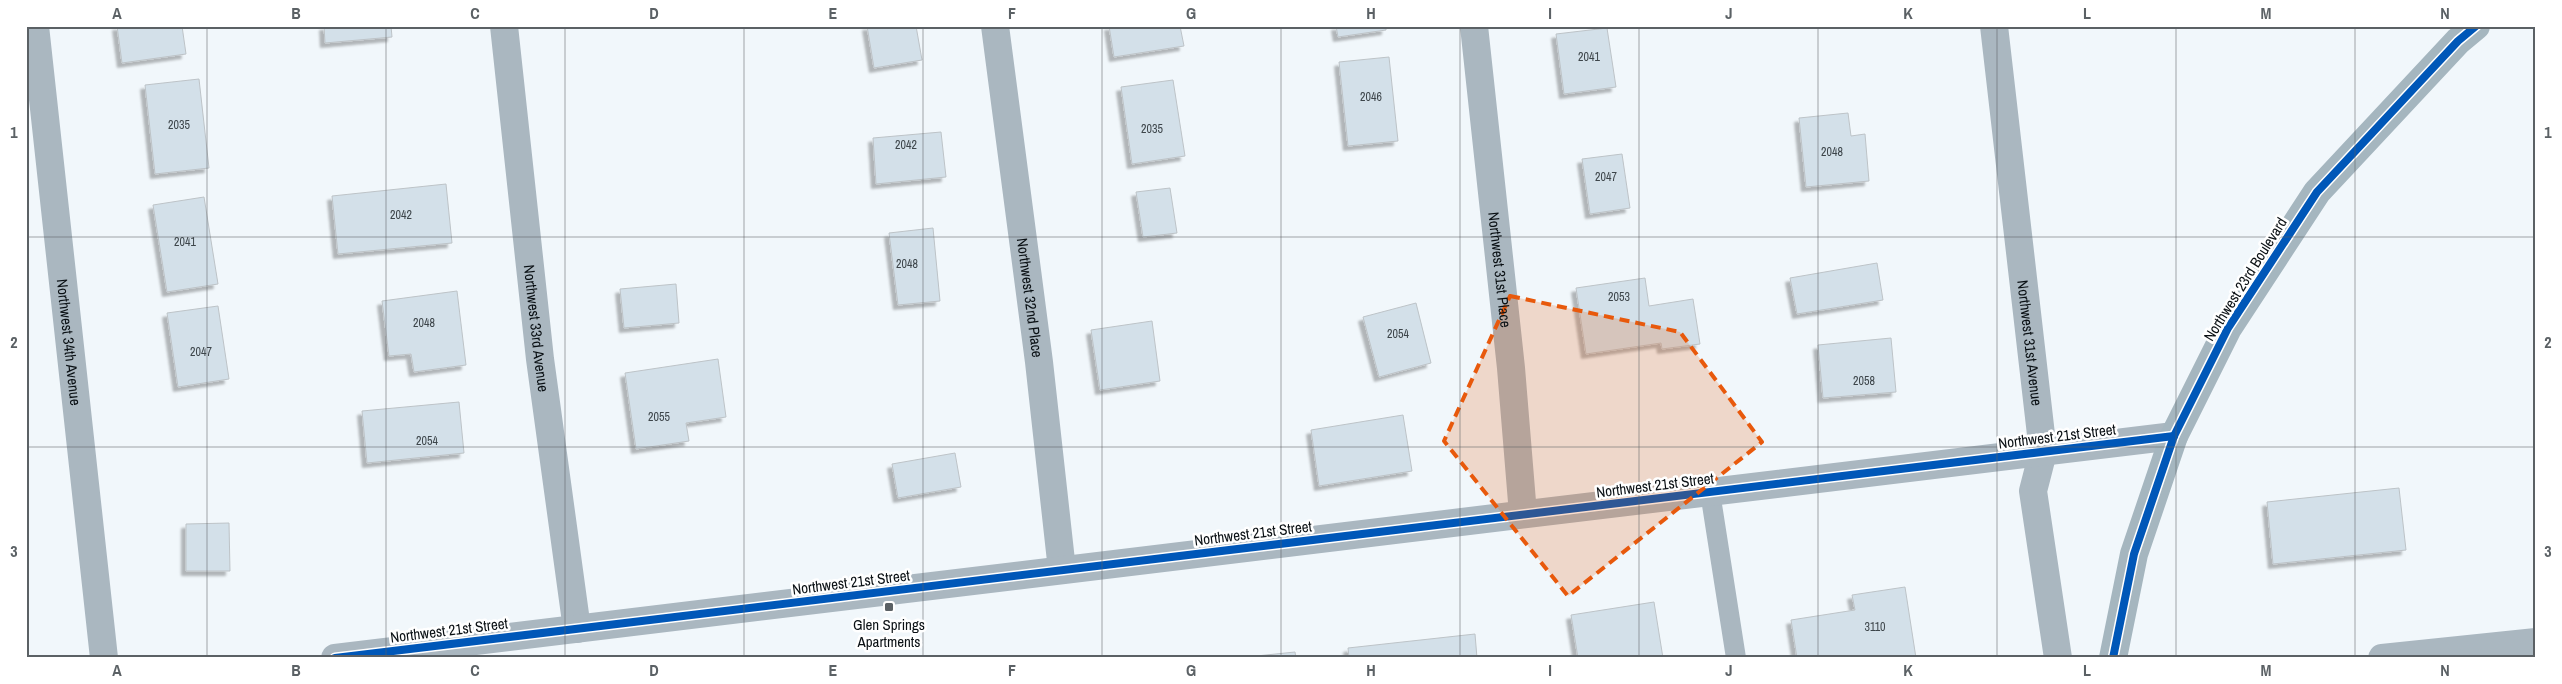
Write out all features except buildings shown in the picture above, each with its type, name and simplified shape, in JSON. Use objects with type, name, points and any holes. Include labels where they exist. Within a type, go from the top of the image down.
[{"type":"street","name":"Northwest 34th Avenue","points":[[34,26],[104,658]]},
{"type":"street","name":"Northwest 33rd Avenue","points":[[504,26],[540,359],[577,629]]},
{"type":"street","name":"Northwest 32nd Place","points":[[995,26],[1039,362],[1062,570]]},
{"type":"street","name":"Northwest 31st Place","points":[[1474,26],[1511,368],[1523,514]]},
{"type":"street","name":"Northwest 31st Avenue","points":[[1994,26],[2042,452],[2033,491],[2058,658]]},
{"type":"street","name":"Northwest 23rd Boulevard","points":[[2113,658],[2134,554],[2174,436],[2228,328],[2317,192],[2458,41],[2476,26]]},
{"type":"street","name":"Northwest 21st Street","points":[[335,658],[2174,436]]},
{"type":"street","points":[[2382,658],[2536,642]]},
{"type":"lane","points":[[1710,492],[1736,658]]},
{"type":"highlighted area","points":[[1510,296],[1680,332],[1762,442],[1568,596],[1444,441]]},
{"type":"cycle path","points":[[2113,658],[2134,554],[2174,436],[2228,328],[2317,192],[2458,41],[2476,26]]},
{"type":"cycle path","points":[[335,658],[2174,436]]},
{"type":"place","name":"Glen Springs Apartments","points":[[889,607]]}]
